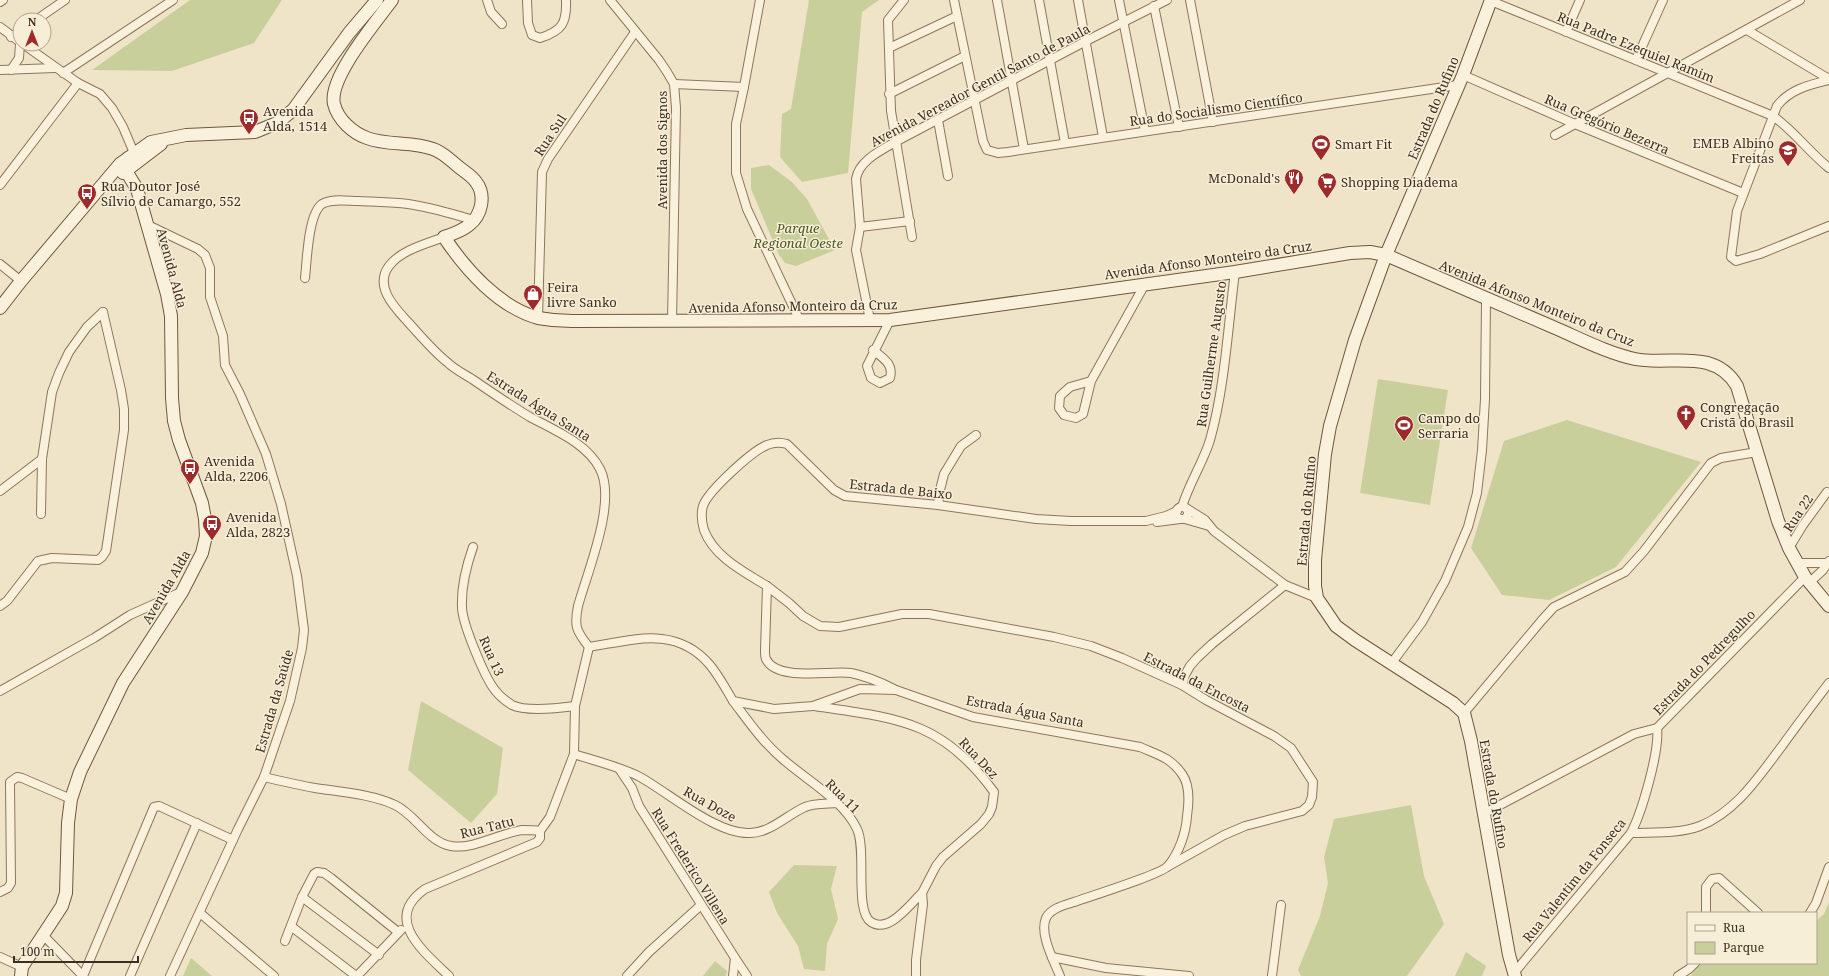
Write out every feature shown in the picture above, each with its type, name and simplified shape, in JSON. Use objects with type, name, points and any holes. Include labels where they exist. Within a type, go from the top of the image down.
[{"type":"street","points":[[48,12],[66,0]]},
{"type":"street","points":[[63,73],[173,0]]},
{"type":"street","points":[[0,308],[20,281],[108,180],[112,172],[134,157],[151,142],[186,135],[255,132],[277,123],[293,110],[349,33],[377,0]]},
{"type":"street","points":[[305,278],[307,255],[314,215],[322,204],[342,200],[407,204],[474,220],[479,212],[482,200],[480,189],[476,181],[441,153],[422,146],[367,138],[352,130],[341,119],[334,104],[334,91],[347,63],[392,0]]},
{"type":"street","points":[[487,0],[492,12],[502,24]]},
{"type":"street","points":[[527,0],[528,23],[532,36],[540,38],[553,33],[564,24],[567,12],[566,0]]},
{"type":"street","name":"Avenida dos Signos","points":[[610,0],[659,60],[674,84],[676,108],[672,322]]},
{"type":"street","points":[[760,0],[736,124],[736,173],[747,209],[799,319]]},
{"type":"street","points":[[904,0],[888,20],[890,48],[889,94],[912,237]]},
{"type":"street","points":[[954,0],[965,56],[976,100]]},
{"type":"street","points":[[997,0],[1013,80],[1024,150]]},
{"type":"street","points":[[1039,0],[1065,143]]},
{"type":"street","points":[[1078,0],[1103,137]]},
{"type":"street","points":[[1119,0],[1145,131]]},
{"type":"street","name":"Avenida Vereador Gentil Santo de Paula","points":[[870,320],[856,250],[860,227],[856,179],[857,171],[870,157],[897,142],[1154,4],[1167,0]]},
{"type":"street","points":[[1190,0],[1213,122]]},
{"type":"street","name":"Rua Padre Ezequiel Ramim","points":[[1491,0],[1773,116],[1788,126],[1807,149],[1829,168]]},
{"type":"street","name":"Estrada do Rufino","points":[[1491,0],[1460,80],[1386,255],[1355,340],[1327,440],[1315,560],[1315,586],[1317,598],[1336,626],[1391,664],[1453,703],[1464,713],[1471,741],[1483,814],[1514,974]]},
{"type":"street","points":[[1566,32],[1580,0]]},
{"type":"street","points":[[1636,60],[1663,0]]},
{"type":"street","points":[[1555,135],[1800,0]]},
{"type":"street","points":[[1154,4],[1178,127]]},
{"type":"street","points":[[890,48],[957,16]]},
{"type":"street","points":[[0,28],[11,37]]},
{"type":"street","points":[[1747,30],[1829,80]]},
{"type":"street","name":"Rua Sul","points":[[538,318],[542,172],[548,159],[635,32]]},
{"type":"street","points":[[11,70],[19,58],[20,52]]},
{"type":"street","points":[[34,52],[78,83],[100,94],[112,108],[123,127],[134,157],[126,171],[108,180]]},
{"type":"street","points":[[889,94],[965,56]]},
{"type":"street","points":[[0,70],[56,68]]},
{"type":"street","name":"Rua do Socialismo Científico","points":[[976,100],[983,141],[988,150],[992,152],[1024,150],[1103,137],[1213,122],[1460,80]]},
{"type":"street","name":"Rua Gregório Bezerra","points":[[1460,80],[1575,124],[1743,193]]},
{"type":"street","points":[[1829,80],[1792,91],[1784,97],[1777,106],[1736,211],[1731,257],[1736,261],[1760,254],[1829,226]]},
{"type":"street","points":[[0,185],[78,83]]},
{"type":"street","points":[[674,84],[744,87]]},
{"type":"street","points":[[938,120],[948,176]]},
{"type":"street","name":"Avenida Alda","points":[[22,972],[43,935],[62,906],[66,893],[70,799],[80,772],[123,683],[182,592],[202,553],[206,536],[205,519],[200,497],[179,440],[174,421],[172,398],[171,316],[167,294],[137,189],[134,157]]},
{"type":"street","name":"Avenida Alda","points":[[126,171],[137,189]]},
{"type":"street","name":"Estrada Água Santa","points":[[474,220],[464,228],[396,258],[388,267],[384,278],[384,289],[389,300],[447,363],[508,403],[575,443],[590,455],[600,468],[605,483],[606,501],[603,520],[578,606],[576,619],[576,628],[579,635],[589,647]]},
{"type":"street","points":[[860,227],[910,221]]},
{"type":"street","name":"Estrada da Saúde","points":[[146,224],[198,249],[208,260],[210,268],[210,297],[223,336],[225,365],[240,394],[266,454],[281,504],[297,576],[303,617],[302,648],[290,700],[264,777],[170,976]]},
{"type":"street","name":"Avenida Afonso Monteiro da Cruz","points":[[444,237],[467,267],[490,290],[520,311],[538,318],[572,321],[672,322],[799,319],[890,320],[1235,272],[1350,253],[1370,252],[1386,255],[1486,299],[1621,355],[1650,360],[1692,360],[1708,363],[1723,369],[1732,377],[1737,386],[1756,452],[1778,520],[1789,548],[1796,563],[1807,580],[1829,606]]},
{"type":"street","points":[[0,264],[20,281]]},
{"type":"street","name":"Rua Guilherme Augusto","points":[[1182,509],[1187,489],[1209,442],[1217,412],[1235,272]]},
{"type":"street","points":[[1091,381],[1070,387],[1060,396],[1058,402],[1059,408],[1064,415],[1076,418],[1083,414],[1091,381],[1145,284]]},
{"type":"street","points":[[1391,664],[1422,622],[1445,581],[1468,527],[1477,493],[1485,406],[1486,299]]},
{"type":"street","points":[[0,606],[7,601],[38,561],[52,558],[98,560],[106,551],[124,430],[124,409],[103,312],[88,327],[69,352],[58,373],[52,392],[42,459],[41,514]]},
{"type":"street","points":[[873,350],[890,320]]},
{"type":"street","points":[[938,505],[944,474],[961,446],[976,435]]},
{"type":"street","name":"Estrada de Baixo","points":[[767,586],[735,566],[720,552],[709,539],[704,530],[702,517],[703,506],[709,495],[720,483],[765,445],[780,442],[787,444],[838,494],[938,505],[1036,519],[1071,522],[1150,520],[1165,522],[1183,519],[1209,526]]},
{"type":"street","points":[[1464,713],[1554,607],[1625,572],[1644,550],[1711,463],[1721,458],[1756,452]]},
{"type":"street","points":[[0,492],[42,459]]},
{"type":"street","name":"Rua 22","points":[[1789,548],[1827,492]]},
{"type":"street","points":[[1182,509],[1177,516],[1183,519]]},
{"type":"street","name":"Estrada de Baixo","points":[[1150,520],[1166,516],[1182,509],[1205,520],[1209,526],[1286,585],[1317,598]]},
{"type":"street","name":"Rua 13","points":[[473,548],[465,571],[462,609],[464,622],[492,686],[501,698],[513,706],[552,709],[575,706]]},
{"type":"street","points":[[1796,563],[1829,562]]},
{"type":"street","name":"Estrada do Pedregulho","points":[[1483,814],[1634,734],[1657,728],[1807,580],[1822,570],[1829,562]]},
{"type":"street","points":[[1182,685],[1185,675],[1197,658],[1212,644],[1286,585]]},
{"type":"street","points":[[767,586],[765,650],[766,660],[774,667],[783,671],[798,674],[834,672],[852,674],[879,681],[896,690]]},
{"type":"street","name":"Estrada da Encosta","points":[[767,586],[789,603],[802,616],[820,626],[839,627],[902,614],[929,614],[1054,637],[1091,646],[1182,685],[1206,700],[1274,736],[1291,748],[1309,775],[1314,789],[1309,805],[1302,811],[1245,826],[1224,835],[1167,867]]},
{"type":"street","points":[[0,690],[94,638],[130,615],[182,592]]},
{"type":"street","points":[[449,976],[418,946],[407,926],[409,905],[415,896],[425,889],[537,842],[540,838],[540,831],[550,817],[574,754],[575,706],[589,647],[643,638],[662,638],[680,642],[694,651],[710,665],[733,701]]},
{"type":"street","points":[[1631,833],[1679,831],[1700,826],[1721,815],[1738,800],[1758,778],[1829,683]]},
{"type":"street","name":"Estrada Água Santa","points":[[733,701],[774,709],[813,706],[860,689],[896,690],[973,717],[1140,747],[1164,757],[1175,764],[1184,777],[1188,792],[1188,807],[1183,838],[1167,867]]},
{"type":"street","name":"Rua 11","points":[[733,701],[757,733],[784,761],[838,804],[858,829],[861,841],[862,906],[866,918],[872,923],[886,925],[893,921],[922,893]]},
{"type":"street","name":"Rua Dez","points":[[813,706],[892,718],[921,728],[948,742],[971,763],[994,792],[992,807],[989,814],[981,824],[943,857],[936,866],[922,893],[923,904],[916,960],[916,976]]},
{"type":"street","name":"Rua Valentim da Fonseca","points":[[1514,974],[1631,833],[1641,807],[1658,746],[1657,728]]},
{"type":"street","name":"Rua Doze","points":[[574,754],[639,776],[718,826],[734,832],[750,834],[762,831],[805,807],[824,804],[838,804]]},
{"type":"street","name":"Rua Frederico Villena","points":[[620,770],[632,788],[639,806],[735,958]]},
{"type":"street","name":"Rua Tatu","points":[[264,777],[354,794],[396,806],[406,812],[441,843],[452,846],[463,846],[521,830],[540,831]]},
{"type":"street","points":[[0,892],[8,888],[11,882],[10,782],[17,778],[22,778],[70,799]]},
{"type":"street","points":[[43,935],[83,976],[154,808],[159,806],[233,840]]},
{"type":"street","points":[[130,976],[197,823]]},
{"type":"street","points":[[1060,976],[1046,941],[1044,928],[1046,918],[1052,911],[1167,867]]},
{"type":"street","points":[[1811,912],[1816,903],[1829,868]]},
{"type":"street","points":[[286,941],[302,897],[314,874],[317,872],[324,873],[398,932]]},
{"type":"street","points":[[1706,912],[1706,887],[1712,879],[1719,878],[1757,912]]},
{"type":"street","points":[[302,897],[379,955]]},
{"type":"street","points":[[627,976],[649,952],[701,905]]},
{"type":"street","points":[[1272,976],[1281,905]]},
{"type":"street","points":[[200,912],[274,976]]},
{"type":"street","points":[[292,927],[357,976],[379,955],[398,932],[407,926]]},
{"type":"street","points":[[0,957],[22,972]]},
{"type":"street","points":[[1052,957],[1106,968],[1189,976]]},
{"type":"street","points":[[732,976],[735,958]]},
{"type":"street","points":[[735,958],[747,976]]},
{"type":"street","points":[[1678,976],[1694,964]]},
{"type":"green space","points":[[190,0],[282,0],[254,43],[172,71],[92,70]]},
{"type":"green space","points":[[809,0],[879,0],[862,12],[848,173],[802,182],[780,157],[782,114],[791,109]]},
{"type":"green space","name":"Parque Regional Oeste","points":[[769,165],[792,182],[807,199],[835,250],[796,266],[785,263],[779,255],[751,189],[751,168]]},
{"type":"green space","name":"Campo do Serraria","points":[[1378,379],[1448,390],[1430,505],[1360,493]]},
{"type":"green space","points":[[1567,420],[1701,462],[1616,567],[1549,600],[1502,595],[1471,548],[1504,441]]},
{"type":"green space","points":[[421,701],[503,748],[497,794],[471,823],[408,770]]},
{"type":"green space","points":[[1411,805],[1424,876],[1444,924],[1407,976],[1301,976],[1298,970],[1320,916],[1328,883],[1324,857],[1334,819]]},
{"type":"green space","points":[[794,865],[837,866],[831,889],[838,919],[827,944],[825,971],[804,969],[798,946],[777,913],[769,892]]},
{"type":"green space","points":[[1829,902],[1829,976],[1691,976],[1698,964],[1817,964],[1817,920],[1824,914]]},
{"type":"green space","points":[[1466,952],[1486,966],[1482,976],[1455,976]]},
{"type":"green space","points":[[191,958],[212,976],[183,976]]},
{"type":"green space","points":[[715,961],[727,971],[726,976],[703,976]]},
{"type":"place","name":"Avenida Alda, 1514","points":[[249,135]]},
{"type":"place","name":"Smart Fit","points":[[1321,161]]},
{"type":"place","name":"EMEB Albino Freitas","points":[[1788,167]]},
{"type":"place","name":"McDonald's","points":[[1294,195]]},
{"type":"place","name":"Shopping Diadema","points":[[1327,199]]},
{"type":"place","name":"Rua Doutor José Sílvio de Camargo, 552","points":[[87,210]]},
{"type":"place","name":"Feira livre Sanko","points":[[533,311]]},
{"type":"place","name":"Congregação Cristã do Brasil","points":[[1686,431]]},
{"type":"place","name":"Campo do Serraria","points":[[1404,442]]},
{"type":"place","name":"Avenida Alda, 2206","points":[[190,485]]},
{"type":"place","name":"Avenida Alda, 2823","points":[[212,541]]}]
